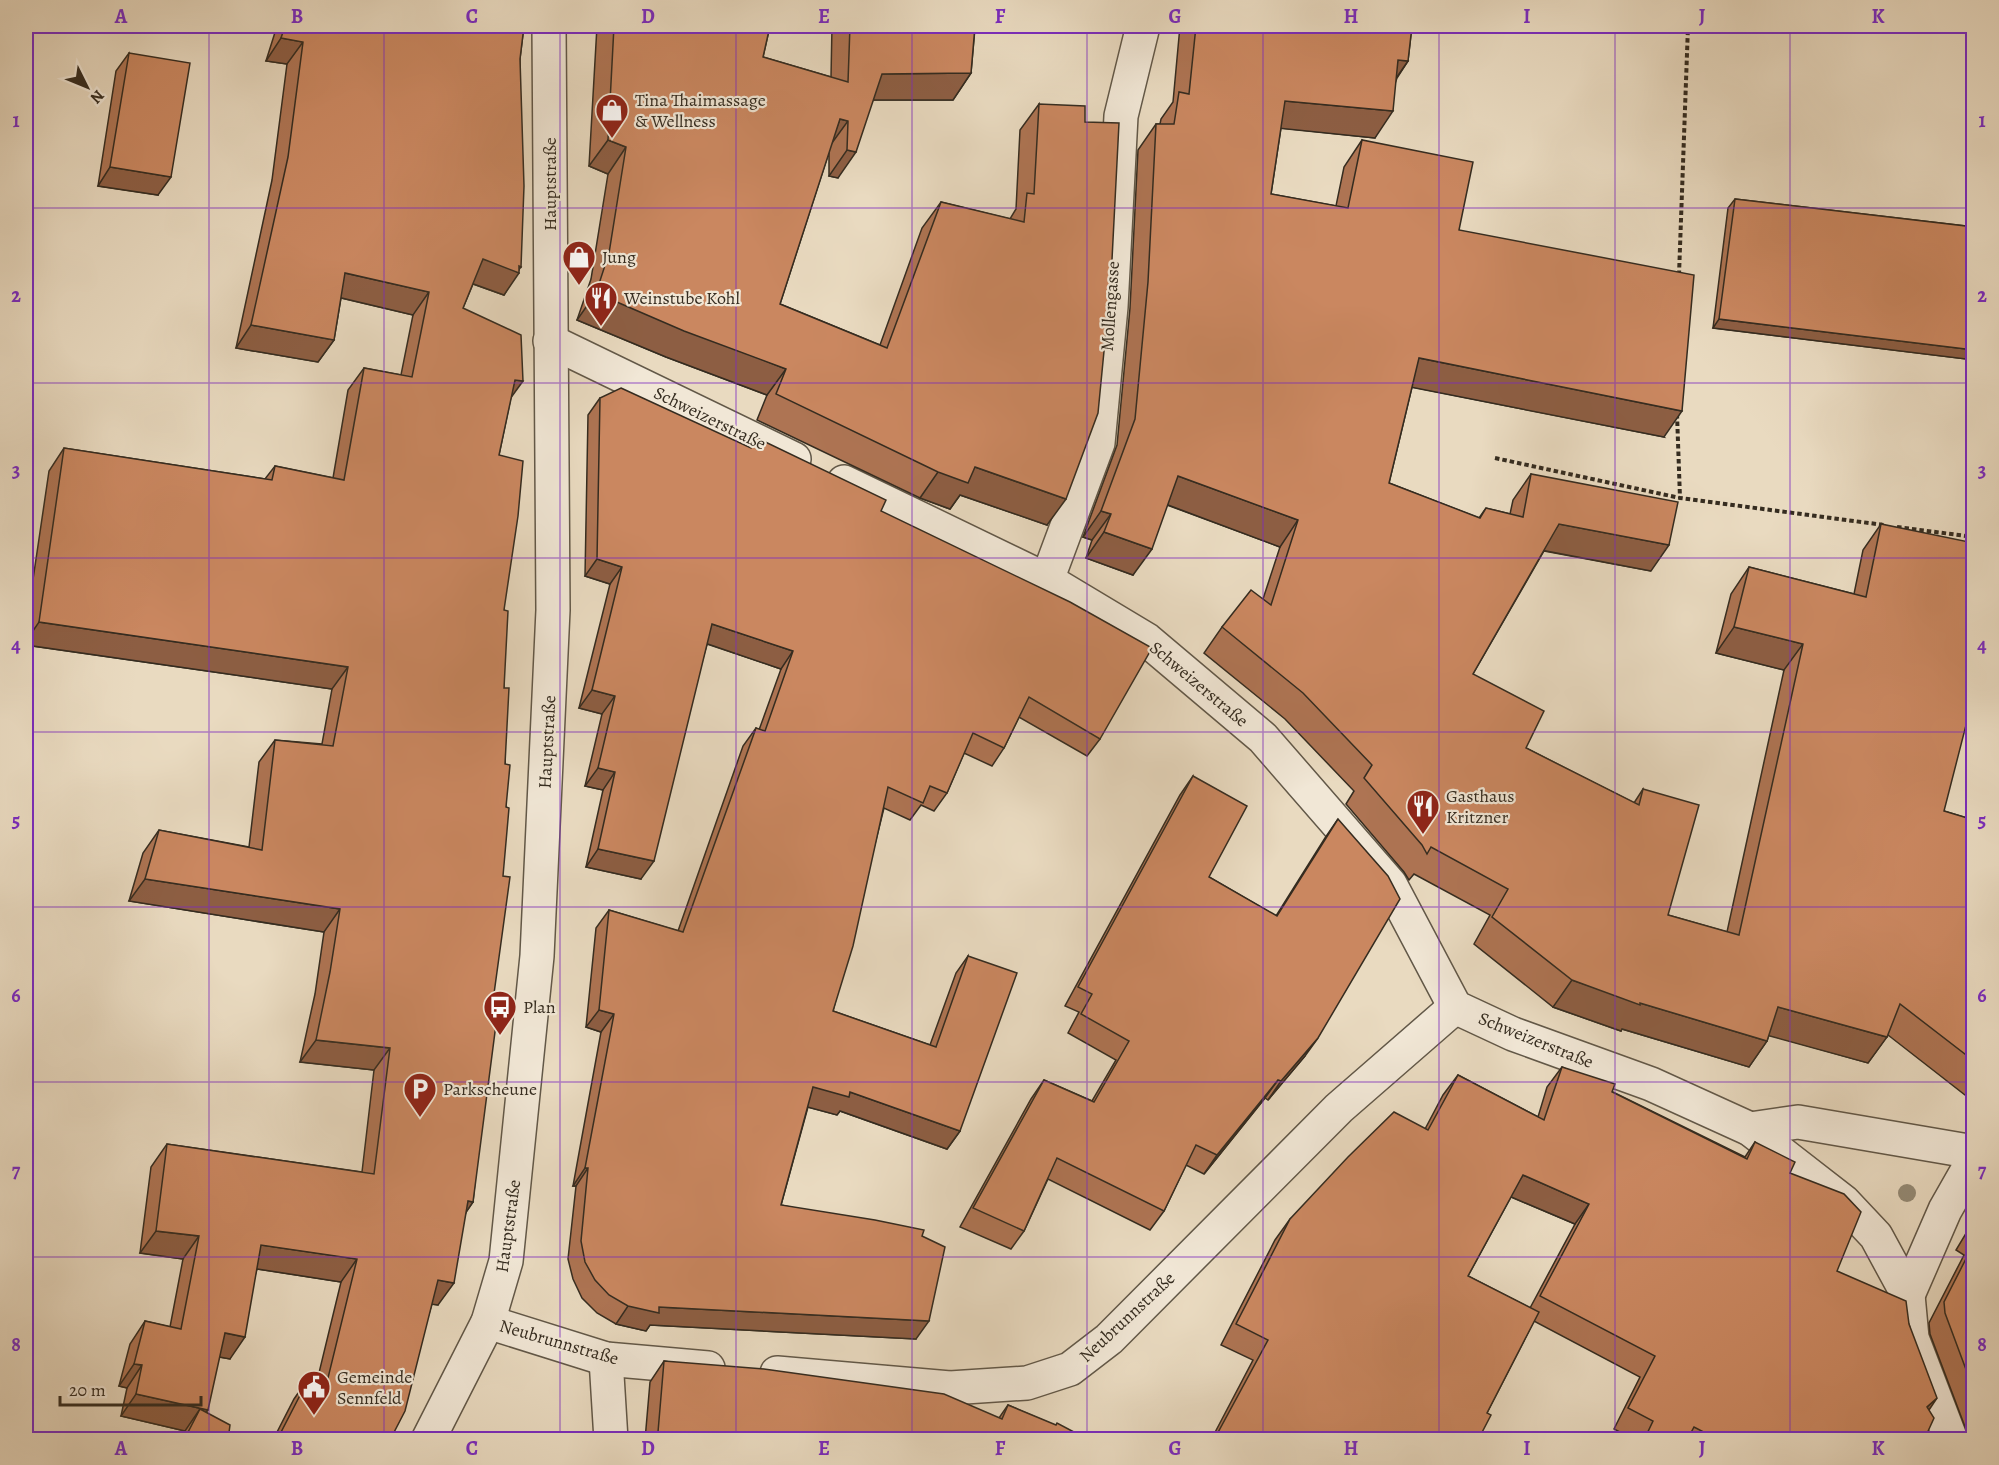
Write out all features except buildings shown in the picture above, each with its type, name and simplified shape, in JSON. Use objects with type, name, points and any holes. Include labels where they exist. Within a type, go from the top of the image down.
[{"type":"street","name":"Hauptstraße","points":[[428,1440],[488,1322],[506,1261],[537,956],[553,610],[549,26]]},
{"type":"street","name":"Mollengasse","points":[[1047,580],[1098,443],[1111,307],[1121,116],[1143,26]]},
{"type":"street","name":"Schweizerstraße","points":[[550,341],[1047,580],[1147,640],[1263,738],[1390,884],[1455,1007],[1513,1034],[1651,1084],[1750,1130],[1844,1202],[1876,1236],[1908,1295],[1912,1338],[1950,1440]]},
{"type":"street","name":"Neubrunnstraße","points":[[488,1322],[606,1359],[950,1388],[1027,1383],[1070,1369],[1109,1339],[1339,1108],[1455,1007]]},
{"type":"street","points":[[1750,1130],[1798,1122],[1974,1152]]},
{"type":"street","name":"Schweizerstraße","points":[[1908,1295],[1945,1210],[1974,1159]]},
{"type":"street","points":[[606,1359],[610,1440]]},
{"type":"path","points":[[1679,276],[1688,26]]},
{"type":"path","points":[[1676,406],[1680,498]]},
{"type":"path","points":[[1495,458],[1680,498],[1974,537]]},
{"type":"place","name":"Tina Thaimassage & Wellness","points":[[612,139]]},
{"type":"place","name":"Jung","points":[[579,286]]},
{"type":"place","name":"Weinstube Kohl","points":[[601,327]]},
{"type":"place","name":"Gasthaus Kritzner","points":[[1423,835]]},
{"type":"place","name":"Plan","points":[[500,1036]]},
{"type":"place","name":"Parkscheune","points":[[420,1118]]},
{"type":"place","name":"Gemeinde Sennfeld","points":[[314,1416]]}]
